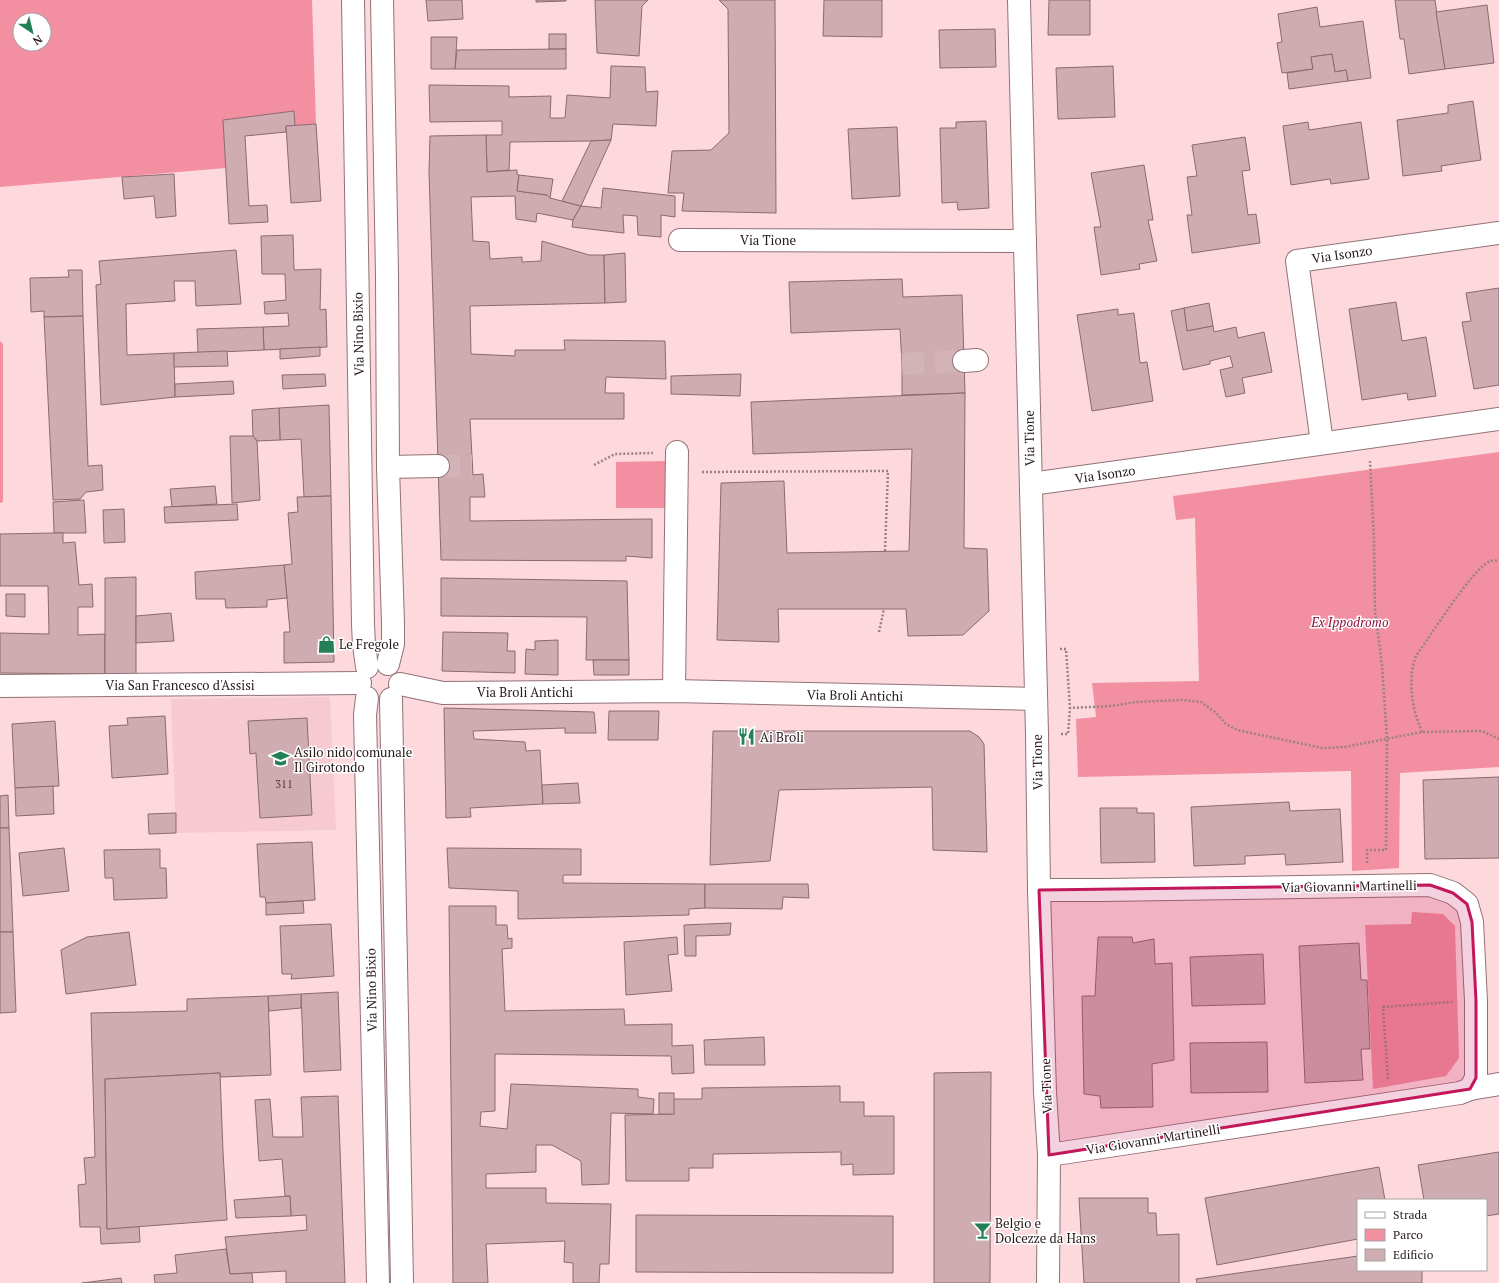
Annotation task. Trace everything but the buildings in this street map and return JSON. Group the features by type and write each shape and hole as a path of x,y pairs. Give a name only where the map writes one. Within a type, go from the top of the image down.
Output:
{"street":[{"name":"Via Nino Bixio","path":"353,0 363,624 378,1283"},
{"path":"382,0 387,275 388,467 393,644 388,664"},
{"name":"Via Tione","path":"1019,0 1037,734 1039,890 1045,1092 1049,1155 1048,1283"},
{"name":"Via Isonzo","path":"1322,443 1297,261 1496,234"},
{"name":"Via Tione","path":"680,240 1025,242"},
{"name":"Via Isonzo","path":"1031,484 1499,419"},
{"path":"674,691 677,462"},
{"path":"388,467 438,466"},
{"path":"377,663 388,664 398,672 396,691 379,702 365,683 377,663"},
{"name":"Via San Francesco d'Assisi","path":"0,686 365,683"},
{"name":"Via Nino Bixio","path":"396,691 393,721 392,805 402,1283"},
{"name":"Via Broli Antichi","path":"396,691 443,693 674,691 1036,699"},
{"name":"Via Giovanni Martinelli","path":"1039,890 1430,885 1453,893 1467,904 1472,922 1476,1001 1476,1078 1470,1089"},
{"name":"Via Giovanni Martinelli","path":"1049,1155 1460,1093 1470,1089 1499,1084"}],"path":[{"path":"1368,437 1371,470 1375,611 1382,665 1387,739 1386,850 1366,850 1368,885"},
{"path":"594,465 615,454 677,462 888,471 886,551"},
{"path":"1422,732 1414,708 1412,695 1412,667 1416,656 1462,590 1482,567 1490,561 1499,560"},
{"path":"879,632 884,609"},
{"path":"1037,734 1068,734 1070,708 1110,706 1136,702 1182,700 1201,702 1215,712 1226,724 1237,730 1322,748 1345,746 1422,732 1482,731 1499,739"},
{"path":"1390,1103 1383,1007 1476,1001"}],"highlighted area":[{"path":"1430,885 1453,893 1467,904 1472,922 1476,1001 1476,1078 1470,1089 1049,1155 1039,890"}],"shaded area":[{"path":"330,697 336,830 176,833 171,699"}],"green space":[{"path":"0,0 312,0 316,124 295,126 294,111 223,120 226,168 0,187"},
{"path":"0,341 3,344 3,502 0,503"},
{"name":"Ex Ippodromo","path":"1499,452 1499,767 1400,773 1399,868 1352,871 1351,771 1078,777 1076,719 1096,717 1092,683 1199,681 1195,518 1176,520 1173,496"},
{"path":"666,461 666,508 616,508 616,462"},
{"path":"1412,912 1443,914 1455,926 1459,1058 1446,1076 1373,1089 1365,925 1411,924"}],"tunnel":[{"path":"902,364 964,361"},
{"path":"438,466 472,466"}],"place":[{"name":"Le Fregole","path":"326,644"},
{"name":"Ai Broli","path":"747,737"},
{"name":"Asilo nido comunale Il Girotondo","path":"281,759"},
{"name":"Belgio e Dolcezze da Hans","path":"982,1230"}]}
